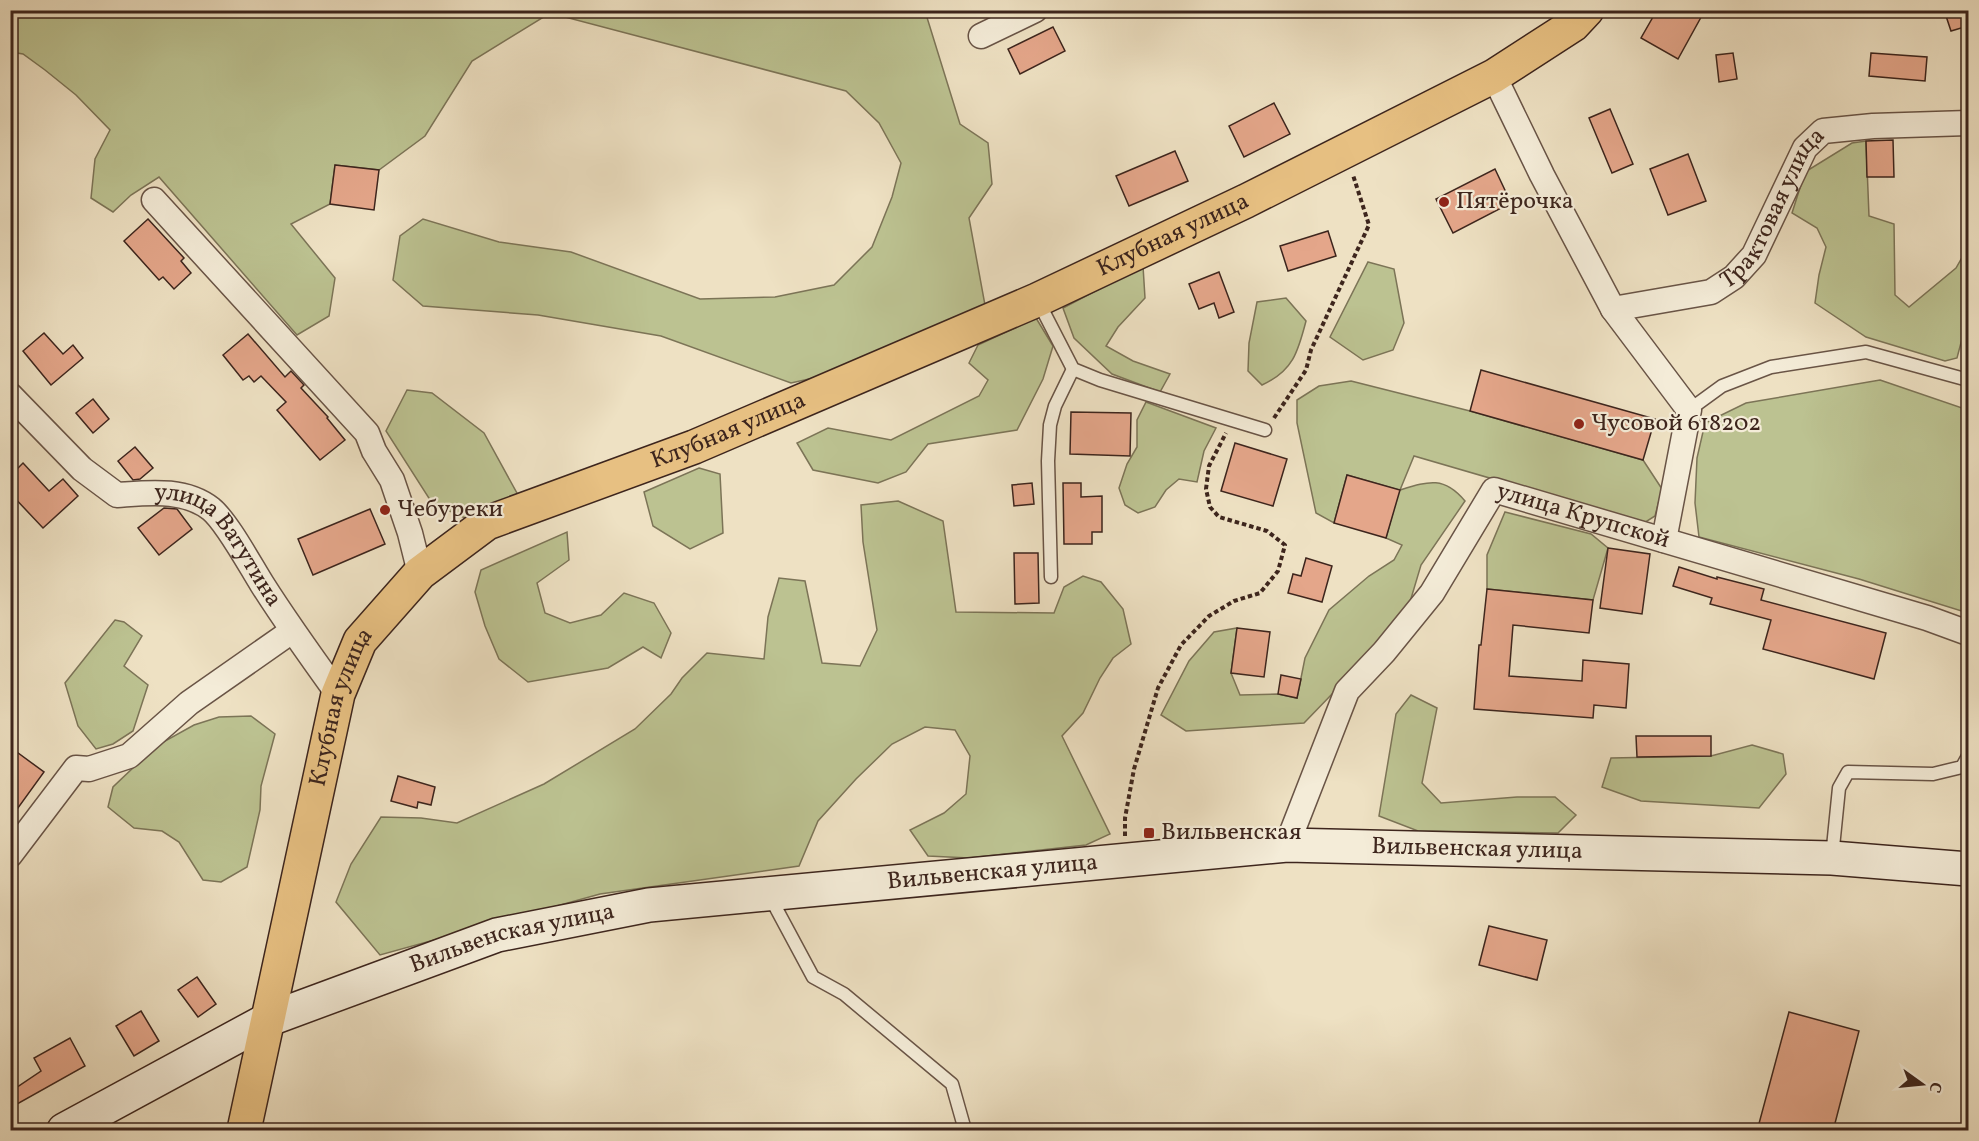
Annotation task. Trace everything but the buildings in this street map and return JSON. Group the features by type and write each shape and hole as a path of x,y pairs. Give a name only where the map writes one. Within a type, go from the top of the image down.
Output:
{"main road":[{"name":"Клубная улица","path":"244,1131 338,694 360,641 420,573 487,523 694,447 1037,300 1246,201 1494,76 1575,15"}],"street":[{"path":"981,36 1035,10"},
{"path":"1494,76 1542,175 1612,309 1689,410 1664,540"},
{"name":"Трактовая улица","path":"1612,309 1711,292 1734,277 1754,255 1805,148 1823,131 1873,126 1968,123"},
{"path":"154,200 367,433 374,451 392,480 411,533 420,573"},
{"name":"улица Ватутина","path":"10,395 82,469 117,495 156,492 195,500 211,509 229,532 292,631 338,694"},
{"name":"улица Крупской","path":"1287,845 1347,691 1384,652 1432,593 1494,490 1927,618 1968,633"},
{"path":"10,855 76,768 89,769 129,756 189,703 292,631"},
{"name":"Вильвенская улица","path":"64,1131 267,1020 497,934 649,905 1287,845 1832,858 1968,869"}],"lane":[{"path":"1037,300 1073,369 1100,380 1265,430"},
{"path":"1689,410 1722,386 1771,367 1866,352 1968,380"},
{"path":"1051,577 1048,461 1050,424 1055,406 1073,369"},
{"path":"1832,858 1839,788 1848,772 1933,774 1965,772 1968,756"},
{"path":"768,894 813,977 844,994 952,1083 965,1131"}],"path":[{"path":"1265,430 1306,370 1319,332 1369,225 1345,151"},
{"path":"1126,860 1125,818 1134,769 1158,688 1181,645 1209,616 1234,601 1260,593 1278,572 1285,545 1267,531 1219,517 1210,507 1206,489 1209,466 1233,419"}],"green space":[{"path":"10,11 925,11 960,124 988,143 992,184 969,218 985,305 827,375 791,383 661,336 538,315 423,306 393,280 400,236 423,219 499,242 571,252 700,299 775,297 834,285 872,247 892,197 901,163 879,123 846,91 550,13 472,61 425,136 379,170 335,165 330,204 291,224 335,278 329,316 297,335 159,177 131,195 113,212 91,198 95,159 110,130 76,95 45,70 23,54 11,52"},
{"path":"1866,141 1869,216 1894,224 1895,295 1909,307 1956,268 1968,247 1968,316 1957,358 1945,361 1866,337 1815,303 1826,247 1817,228 1792,213 1805,172 1852,143"},
{"path":"1368,262 1394,269 1404,323 1393,350 1363,360 1330,337"},
{"path":"1143,266 1145,298 1118,327 1106,346 1133,361 1170,374 1160,392 1112,374 1074,338 1063,308"},
{"path":"1286,298 1306,321 1303,332 1297,351 1287,367 1262,385 1248,371 1249,343 1257,302"},
{"path":"1036,318 1053,346 1043,379 1017,430 928,444 906,472 878,483 813,470 797,443 828,428 891,440 979,396 988,380 969,363 978,345"},
{"path":"1880,380 1968,410 1968,613 1859,579 1699,537 1695,503 1697,458 1705,423 1746,403"},
{"path":"1351,381 1470,411 1643,460 1662,489 1655,516 1644,523 1414,456 1400,490 1419,484 1443,484 1450,487 1465,501 1421,565 1410,602 1363,662 1304,723 1186,731 1161,715 1189,661 1214,632 1237,628 1231,673 1240,695 1278,694 1297,698 1305,658 1329,610 1369,576 1394,560 1402,545 1386,538 1399,490 1347,475 1334,523 1316,513 1297,423 1297,400 1319,386"},
{"path":"407,390 432,393 484,433 518,495 467,519 432,503 386,431"},
{"path":"1146,402 1216,428 1204,451 1197,482 1179,479 1166,490 1155,507 1138,513 1125,505 1119,488 1127,464 1137,447 1137,420"},
{"path":"699,468 720,474 723,533 690,549 653,526 644,492"},
{"path":"898,501 943,521 956,612 1054,613 1064,587 1083,576 1101,582 1123,609 1131,644 1113,658 1100,678 1083,713 1062,736 1110,834 1086,845 969,858 928,856 910,830 944,813 966,794 970,756 955,730 925,727 892,744 856,779 818,821 799,866 600,894 380,955 336,902 351,864 381,817 421,818 457,823 544,784 635,729 671,694 682,678 707,653 764,659 768,617 779,578 805,581 822,663 860,666 877,630 863,542 861,505"},
{"path":"1505,512 1591,534 1608,548 1593,600 1487,589 1487,555"},
{"path":"567,532 569,560 537,583 545,613 570,623 601,615 624,593 654,603 671,633 661,658 643,647 608,668 528,682 499,659 485,626 475,592 481,570"},
{"path":"115,620 124,622 142,636 124,666 148,685 133,731 113,744 96,749 78,726 65,683"},
{"path":"1411,695 1437,708 1422,783 1441,803 1517,797 1555,797 1576,815 1558,833 1418,831 1379,816 1396,714"},
{"path":"251,716 275,734 261,786 260,810 247,867 221,882 203,880 179,842 162,831 134,828 108,807 113,787 156,746 194,725 219,717"},
{"path":"1752,745 1783,754 1786,774 1759,808 1641,801 1602,787 1611,758 1711,756"}],"place":[{"name":"Пятёрочка","path":"1444,202"},
{"name":"Чусовой 618202","path":"1579,424"},
{"name":"Чебуреки","path":"385,510"},
{"name":"Вильвенская","path":"1149,833"}]}
